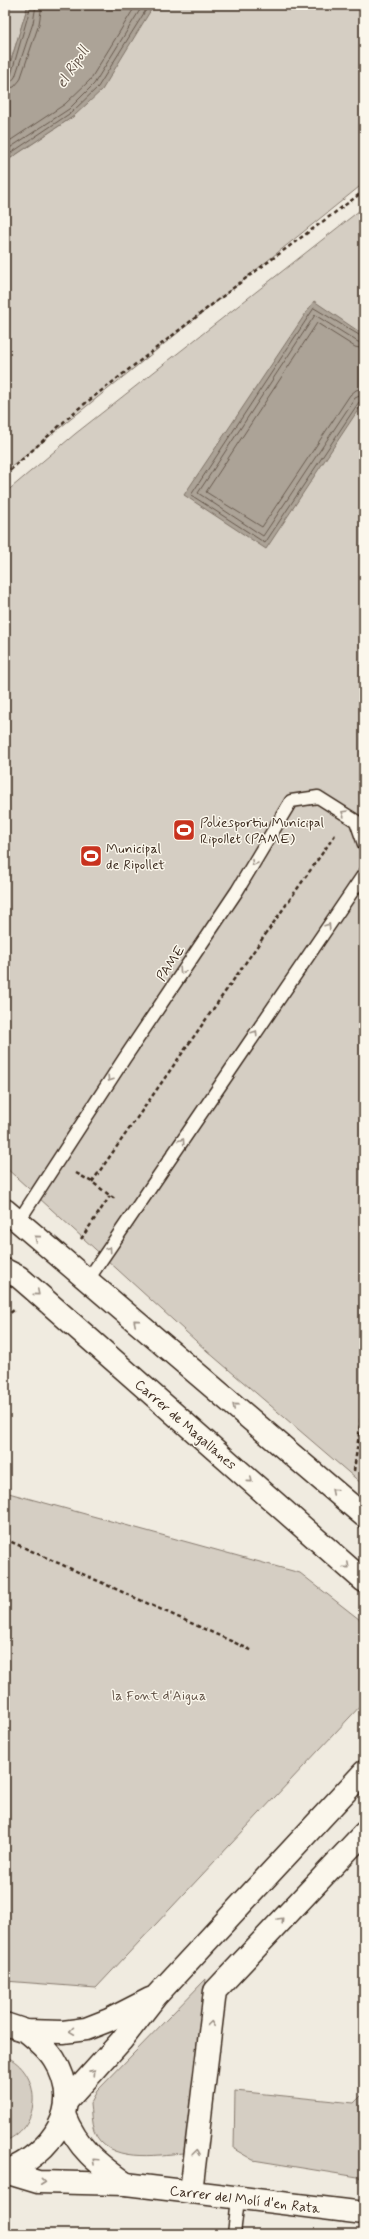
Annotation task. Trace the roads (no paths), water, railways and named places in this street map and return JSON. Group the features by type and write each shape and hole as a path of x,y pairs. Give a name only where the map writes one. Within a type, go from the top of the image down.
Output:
{"street":[{"path":"12,1216 357,1510"},
{"name":"Carrer de Magallanes","path":"5,1270 19,1277 364,1581"},
{"path":"5,2172 34,2158 50,2141 66,2108 156,1996 364,1772"},
{"path":"191,2192 215,1991 364,1832"},
{"path":"5,2024 26,2031 63,2032 86,2029 109,2020 156,1996"},
{"name":"Carrer del Molí d'en Rata","path":"26,2031 54,2059 64,2079 66,2108 72,2133 83,2149 98,2164 126,2184"},
{"name":"Carrer del Molí d'en Rata","path":"5,2172 38,2182 126,2184 238,2199 364,2213"}],"lane":[{"name":"PAME","path":"12,1216 124,1059 237,891 291,801 318,797 356,821 364,844"},
{"path":"88,1281 364,874"},
{"path":"234,2234 238,2199"}],"water":[{"name":"el Ripoll","path":"28,5 154,5 102,90 74,116 5,162 5,80"},
{"path":"314,301 364,335 364,401 266,549 184,495"}],"place":[{"name":"Poliesportiu Municipal Ripollet (PAME)","path":"184,830"},
{"name":"Municipal de Ripollet","path":"91,856"}],"park label":[{"name":"la Font d'Aigua","path":"159,1695"}]}
